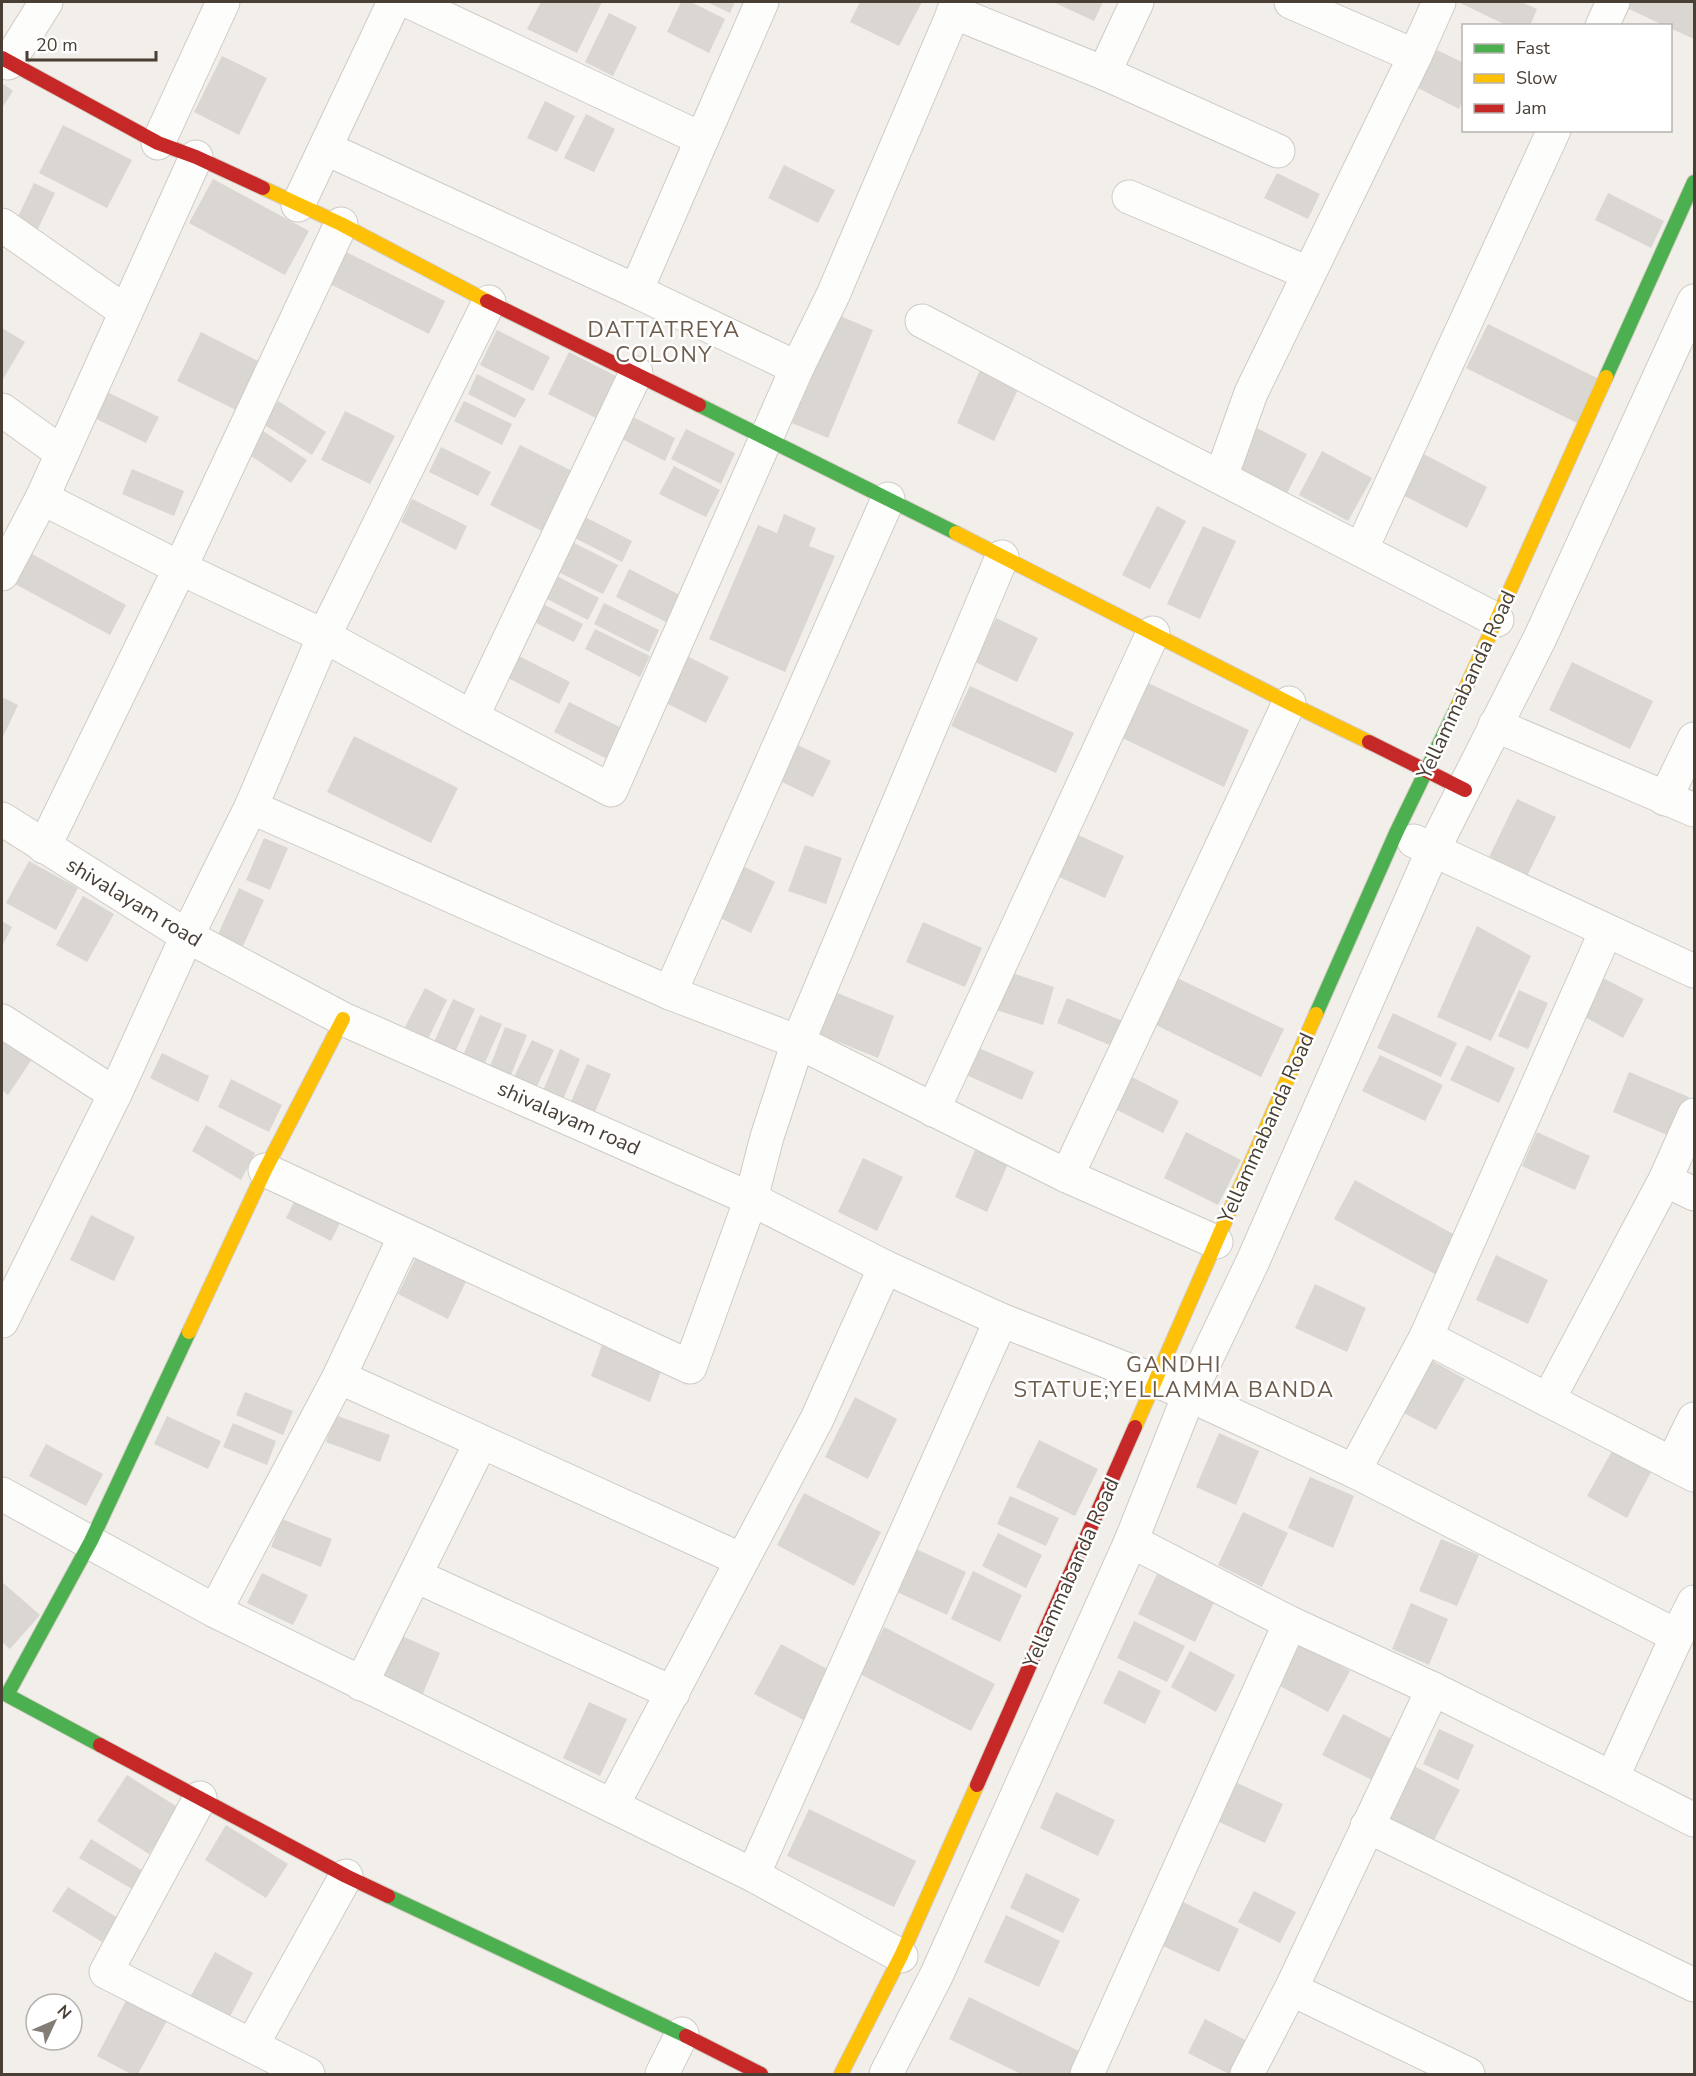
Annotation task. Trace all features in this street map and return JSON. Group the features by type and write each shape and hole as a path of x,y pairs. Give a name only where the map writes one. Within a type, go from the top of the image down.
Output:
{"street":[{"path":"46,2 5,61 158,143 196,157 341,224 489,302 768,438 1465,790"},
{"path":"158,143 223,2"},
{"path":"298,205 394,2"},
{"path":"410,2 702,139"},
{"path":"636,291 762,2"},
{"path":"1104,73 1137,2"},
{"path":"1291,2 1415,56"},
{"path":"1221,477 1251,393 1439,2"},
{"path":"1603,24 1613,2"},
{"path":"42,498 180,568 324,636 611,790 797,368 833,295 956,7 1278,152"},
{"path":"1361,550 1553,132"},
{"path":"325,148 797,368"},
{"path":"2,574 42,498 196,157"},
{"name":"Yellammabanda Road","path":"841,2074 901,1956 1094,1523 1396,833 1458,706 1695,182"},
{"path":"1129,197 1308,273"},
{"path":"44,847 180,568 341,224"},
{"path":"2,225 126,312"},
{"name":"Yellammabanda Road","path":"886,2074 937,1974 1131,1541 1189,1395 1253,1261 1433,850 1540,638 1695,301"},
{"path":"2,1321 114,1094 187,936 251,807 324,636 489,302"},
{"path":"922,321 1497,620"},
{"path":"472,717 636,373"},
{"path":"2,410 62,453"},
{"path":"670,993 888,499"},
{"path":"265,1170 690,1367 751,1199 767,1137 798,1042 1002,557"},
{"path":"933,1110 1153,633"},
{"path":"1067,1176 1289,703"},
{"path":"1495,725 1680,805 1695,739"},
{"path":"251,807 670,993 798,1042 1067,1176 1216,1242"},
{"name":"shivalayam road","path":"2,819 187,936 343,1019 751,1199 885,1267 1001,1320 1189,1395 1354,1471 1677,1636"},
{"path":"1396,833 1695,971"},
{"path":"1354,1471 1426,1337 1606,931"},
{"path":"343,1019 265,1170 91,1541 7,1695 346,1876 682,2034 761,2074"},
{"path":"2,1022 114,1094"},
{"path":"1548,1400 1665,1180 1695,1115"},
{"path":"1665,1180 1695,1194"},
{"path":"214,1611 339,1377 405,1236"},
{"path":"612,1806 818,1419 885,1267"},
{"path":"753,1875 1001,1320"},
{"path":"1426,1337 1683,1470 1695,1419"},
{"path":"339,1377 742,1560"},
{"path":"361,1684 481,1442"},
{"path":"2,1494 91,1541 214,1611 753,1875 901,1956"},
{"path":"1131,1541 1290,1623 1433,1689 1695,1820"},
{"path":"416,1576 673,1693"},
{"path":"1612,1778 1695,1602"},
{"path":"1088,2074 1290,1623"},
{"path":"1247,2074 1291,1989 1433,1689"},
{"path":"200,1798 106,1972 308,2074"},
{"path":"1367,1826 1695,1985"},
{"path":"252,2045 346,1876"},
{"path":"1291,1989 1468,2074"},
{"path":"662,2074 682,2034"}],"building":[{"path":"541,2 602,2 577,53 527,29"},
{"path":"681,2 691,2 725,19 709,53 667,32"},
{"path":"707,2 735,2 730,13"},
{"path":"860,2 922,2 899,46 850,22"},
{"path":"1053,2 1103,2 1094,21"},
{"path":"1458,2 1521,2 1537,9 1531,24 1504,24"},
{"path":"1625,2 1694,3 1694,39 1672,29 1672,24 1661,24 1623,6"},
{"path":"609,13 637,27 613,76 585,62"},
{"path":"1435,49 1462,62 1462,103 1459,109 1416,87"},
{"path":"222,56 267,78 239,135 194,112"},
{"path":"2,83 13,91 2,108"},
{"path":"545,101 575,116 557,152 527,138"},
{"path":"586,114 615,129 594,172 564,158"},
{"path":"63,125 132,160 107,208 39,173"},
{"path":"784,165 835,190 818,223 768,198"},
{"path":"1277,173 1320,194 1308,219 1264,198"},
{"path":"213,179 309,231 285,275 189,223"},
{"path":"34,183 55,193 35,235 14,225"},
{"path":"1608,193 1664,221 1651,248 1595,220"},
{"path":"344,251 445,301 429,334 328,283"},
{"path":"838,315 873,330 828,438 792,423"},
{"path":"1488,324 1601,380 1579,424 1466,368"},
{"path":"2,328 25,342 2,381"},
{"path":"497,330 550,357 533,391 480,365"},
{"path":"201,332 262,363 238,411 177,381"},
{"path":"569,352 622,379 602,421 548,394"},
{"path":"982,365 1021,383 994,441 957,423"},
{"path":"477,374 526,399 515,418 468,394"},
{"path":"101,389 159,417 146,443 88,415"},
{"path":"278,401 326,432 312,455 263,424"},
{"path":"464,401 512,424 502,445 454,421"},
{"path":"345,411 395,436 370,484 321,460"},
{"path":"627,414 675,438 665,461 616,436"},
{"path":"1257,428 1307,454 1286,495 1235,469"},
{"path":"260,429 307,460 291,483 245,452"},
{"path":"686,429 735,453 721,484 671,459"},
{"path":"520,445 574,472 544,532 490,505"},
{"path":"441,447 491,472 478,496 429,472"},
{"path":"1414,449 1487,487 1467,528 1393,490"},
{"path":"1322,451 1372,478 1348,521 1299,495"},
{"path":"674,466 720,490 706,517 659,494"},
{"path":"132,469 184,491 174,516 122,494"},
{"path":"412,499 467,526 456,550 401,522"},
{"path":"1157,506 1186,521 1150,589 1122,575"},
{"path":"579,514 632,541 622,562 569,535"},
{"path":"784,514 816,528 809,546 835,556 785,672 709,639 758,525 777,533"},
{"path":"1203,526 1236,541 1200,619 1167,604"},
{"path":"568,540 618,565 603,594 554,570"},
{"path":"32,554 126,605 110,635 15,584"},
{"path":"629,569 682,596 668,623 616,597"},
{"path":"553,574 599,598 588,620 543,597"},
{"path":"541,603 583,624 574,642 532,621"},
{"path":"604,603 659,630 649,652 594,624"},
{"path":"996,618 1038,638 1017,682 975,662"},
{"path":"595,629 650,656 640,677 585,649"},
{"path":"685,655 729,677 706,723 662,701"},
{"path":"519,656 570,682 559,704 508,678"},
{"path":"1572,662 1653,701 1630,749 1549,710"},
{"path":"1144,681 1249,730 1224,787 1118,736"},
{"path":"970,686 1074,733 1056,773 951,726"},
{"path":"2,697 18,705 2,739"},
{"path":"569,702 624,729 609,760 554,732"},
{"path":"354,736 458,788 431,843 327,792"},
{"path":"794,743 831,761 813,797 776,779"},
{"path":"1517,799 1556,817 1527,876 1489,857"},
{"path":"1074,833 1124,856 1105,898 1055,875"},
{"path":"264,838 288,848 270,890 246,880"},
{"path":"805,845 842,858 826,904 788,891"},
{"path":"29,861 78,888 56,930 6,903"},
{"path":"741,865 775,882 751,933 716,916"},
{"path":"239,888 264,900 243,946 218,934"},
{"path":"83,896 114,914 87,962 56,945"},
{"path":"2,921 12,927 2,946"},
{"path":"923,922 982,948 965,987 906,962"},
{"path":"1477,926 1531,956 1491,1041 1437,1017"},
{"path":"1003,970 1054,987 1043,1025 990,1008"},
{"path":"1175,977 1284,1029 1261,1077 1152,1023"},
{"path":"1603,978 1644,999 1623,1038 1583,1016"},
{"path":"425,988 447,1000 428,1039 405,1027"},
{"path":"830,990 894,1016 878,1058 814,1032"},
{"path":"1519,990 1548,1003 1528,1049 1498,1036"},
{"path":"1067,998 1123,1021 1112,1046 1057,1023"},
{"path":"453,999 475,1009 455,1052 434,1042"},
{"path":"1393,1013 1457,1043 1441,1077 1377,1048"},
{"path":"480,1015 502,1024 483,1067 462,1058"},
{"path":"505,1027 527,1035 509,1080 488,1072"},
{"path":"2,1039 32,1059 8,1095 2,1090"},
{"path":"532,1040 554,1050 535,1090 513,1079"},
{"path":"1467,1045 1515,1068 1499,1103 1450,1080"},
{"path":"974,1046 1034,1072 1022,1100 962,1073"},
{"path":"560,1049 580,1059 562,1102 542,1093"},
{"path":"162,1053 209,1076 198,1102 150,1078"},
{"path":"1380,1055 1443,1085 1425,1121 1362,1091"},
{"path":"587,1064 611,1074 594,1114 570,1104"},
{"path":"1629,1072 1689,1097 1672,1137 1613,1112"},
{"path":"1128,1075 1179,1101 1163,1133 1111,1107"},
{"path":"231,1079 282,1105 269,1132 218,1107"},
{"path":"206,1125 255,1153 241,1180 192,1151"},
{"path":"1186,1132 1241,1160 1218,1205 1164,1178"},
{"path":"1537,1132 1590,1156 1575,1190 1522,1166"},
{"path":"975,1150 1008,1164 987,1212 955,1197"},
{"path":"863,1158 903,1177 877,1231 838,1212"},
{"path":"1355,1180 1464,1240 1444,1279 1334,1219"},
{"path":"298,1194 343,1217 331,1241 286,1218"},
{"path":"91,1215 135,1237 114,1281 70,1260"},
{"path":"421,1247 471,1271 448,1319 398,1294"},
{"path":"1496,1255 1548,1280 1528,1324 1476,1300"},
{"path":"1315,1284 1366,1308 1347,1352 1295,1328"},
{"path":"602,1345 661,1371 650,1402 591,1376"},
{"path":"1431,1360 1465,1379 1436,1430 1402,1412"},
{"path":"245,1392 293,1411 283,1435 236,1415"},
{"path":"855,1397 897,1419 868,1479 825,1457"},
{"path":"335,1415 390,1435 380,1462 326,1442"},
{"path":"167,1416 221,1441 208,1469 154,1444"},
{"path":"233,1423 276,1441 267,1465 223,1447"},
{"path":"1219,1433 1259,1451 1236,1505 1196,1487"},
{"path":"1039,1440 1098,1469 1075,1516 1016,1487"},
{"path":"46,1444 103,1474 86,1506 29,1476"},
{"path":"1612,1451 1651,1472 1627,1518 1587,1496"},
{"path":"1310,1477 1354,1496 1333,1548 1288,1528"},
{"path":"804,1493 881,1532 854,1586 777,1545"},
{"path":"1010,1496 1059,1518 1046,1546 997,1524"},
{"path":"1243,1512 1288,1533 1262,1587 1218,1565"},
{"path":"282,1519 332,1539 321,1567 271,1547"},
{"path":"998,1533 1042,1555 1026,1588 982,1566"},
{"path":"1441,1539 1479,1555 1457,1606 1419,1591"},
{"path":"914,1548 966,1572 947,1615 895,1591"},
{"path":"1159,1570 1216,1598 1195,1642 1138,1614"},
{"path":"973,1571 1022,1595 1000,1642 951,1619"},
{"path":"262,1573 308,1595 293,1625 247,1603"},
{"path":"2,1582 40,1615 10,1649 2,1642"},
{"path":"1411,1603 1448,1619 1429,1665 1392,1649"},
{"path":"1134,1621 1185,1646 1167,1682 1117,1658"},
{"path":"884,1627 995,1684 971,1731 860,1674"},
{"path":"402,1636 440,1653 421,1698 382,1682"},
{"path":"781,1644 838,1675 811,1724 754,1694"},
{"path":"1300,1644 1350,1671 1328,1712 1278,1685"},
{"path":"1190,1651 1235,1675 1216,1712 1171,1687"},
{"path":"1119,1670 1161,1691 1145,1724 1103,1703"},
{"path":"589,1702 627,1719 600,1776 563,1758"},
{"path":"1343,1714 1392,1739 1372,1780 1322,1755"},
{"path":"1439,1729 1474,1745 1458,1780 1423,1764"},
{"path":"1414,1766 1460,1790 1432,1844 1386,1820"},
{"path":"127,1775 179,1808 149,1854 97,1821"},
{"path":"1235,1782 1283,1804 1265,1843 1217,1821"},
{"path":"1056,1792 1115,1820 1098,1856 1040,1828"},
{"path":"809,1809 916,1861 894,1907 787,1856"},
{"path":"226,1825 288,1864 266,1898 205,1860"},
{"path":"91,1839 143,1871 132,1889 79,1858"},
{"path":"1026,1873 1080,1899 1063,1933 1010,1908"},
{"path":"68,1887 118,1918 102,1942 52,1911"},
{"path":"1254,1891 1296,1912 1280,1943 1238,1922"},
{"path":"1183,1902 1239,1929 1219,1972 1163,1946"},
{"path":"1006,1915 1060,1941 1039,1987 984,1962"},
{"path":"215,1952 253,1973 228,2020 189,1999"},
{"path":"129,1995 169,2017 138,2074 131,2074 97,2056"},
{"path":"969,1997 1085,2054 1075,2074 1021,2074 949,2039"},
{"path":"1205,2019 1257,2046 1242,2074 1229,2074 1188,2053"}],"traffic: fast":[{"path":"1606,377 1694,182"},
{"path":"699,405 956,533"},
{"path":"1316,1014 1396,833 1459,703"},
{"path":"100,1745 7,1695 91,1541 189,1332"},
{"path":"388,1896 686,2036"}],"traffic: slow":[{"path":"263,188 341,224 487,301"},
{"path":"1459,703 1606,377"},
{"path":"956,533 1369,742"},
{"path":"1135,1427 1316,1014"},
{"path":"189,1332 265,1170 343,1019"},
{"path":"841,2074 901,1956 977,1785"}],"traffic: jam":[{"path":"2,58 158,143 196,157 263,188"},
{"path":"487,301 699,405"},
{"path":"1369,742 1465,790"},
{"path":"977,1785 1135,1427"},
{"path":"100,1745 388,1896"},
{"path":"686,2036 761,2074"}],"district":[{"name":"DATTATREYA COLONY","path":"664,342"},
{"name":"GANDHI STATUE;YELLAMMA BANDA","path":"1174,1378"}]}
